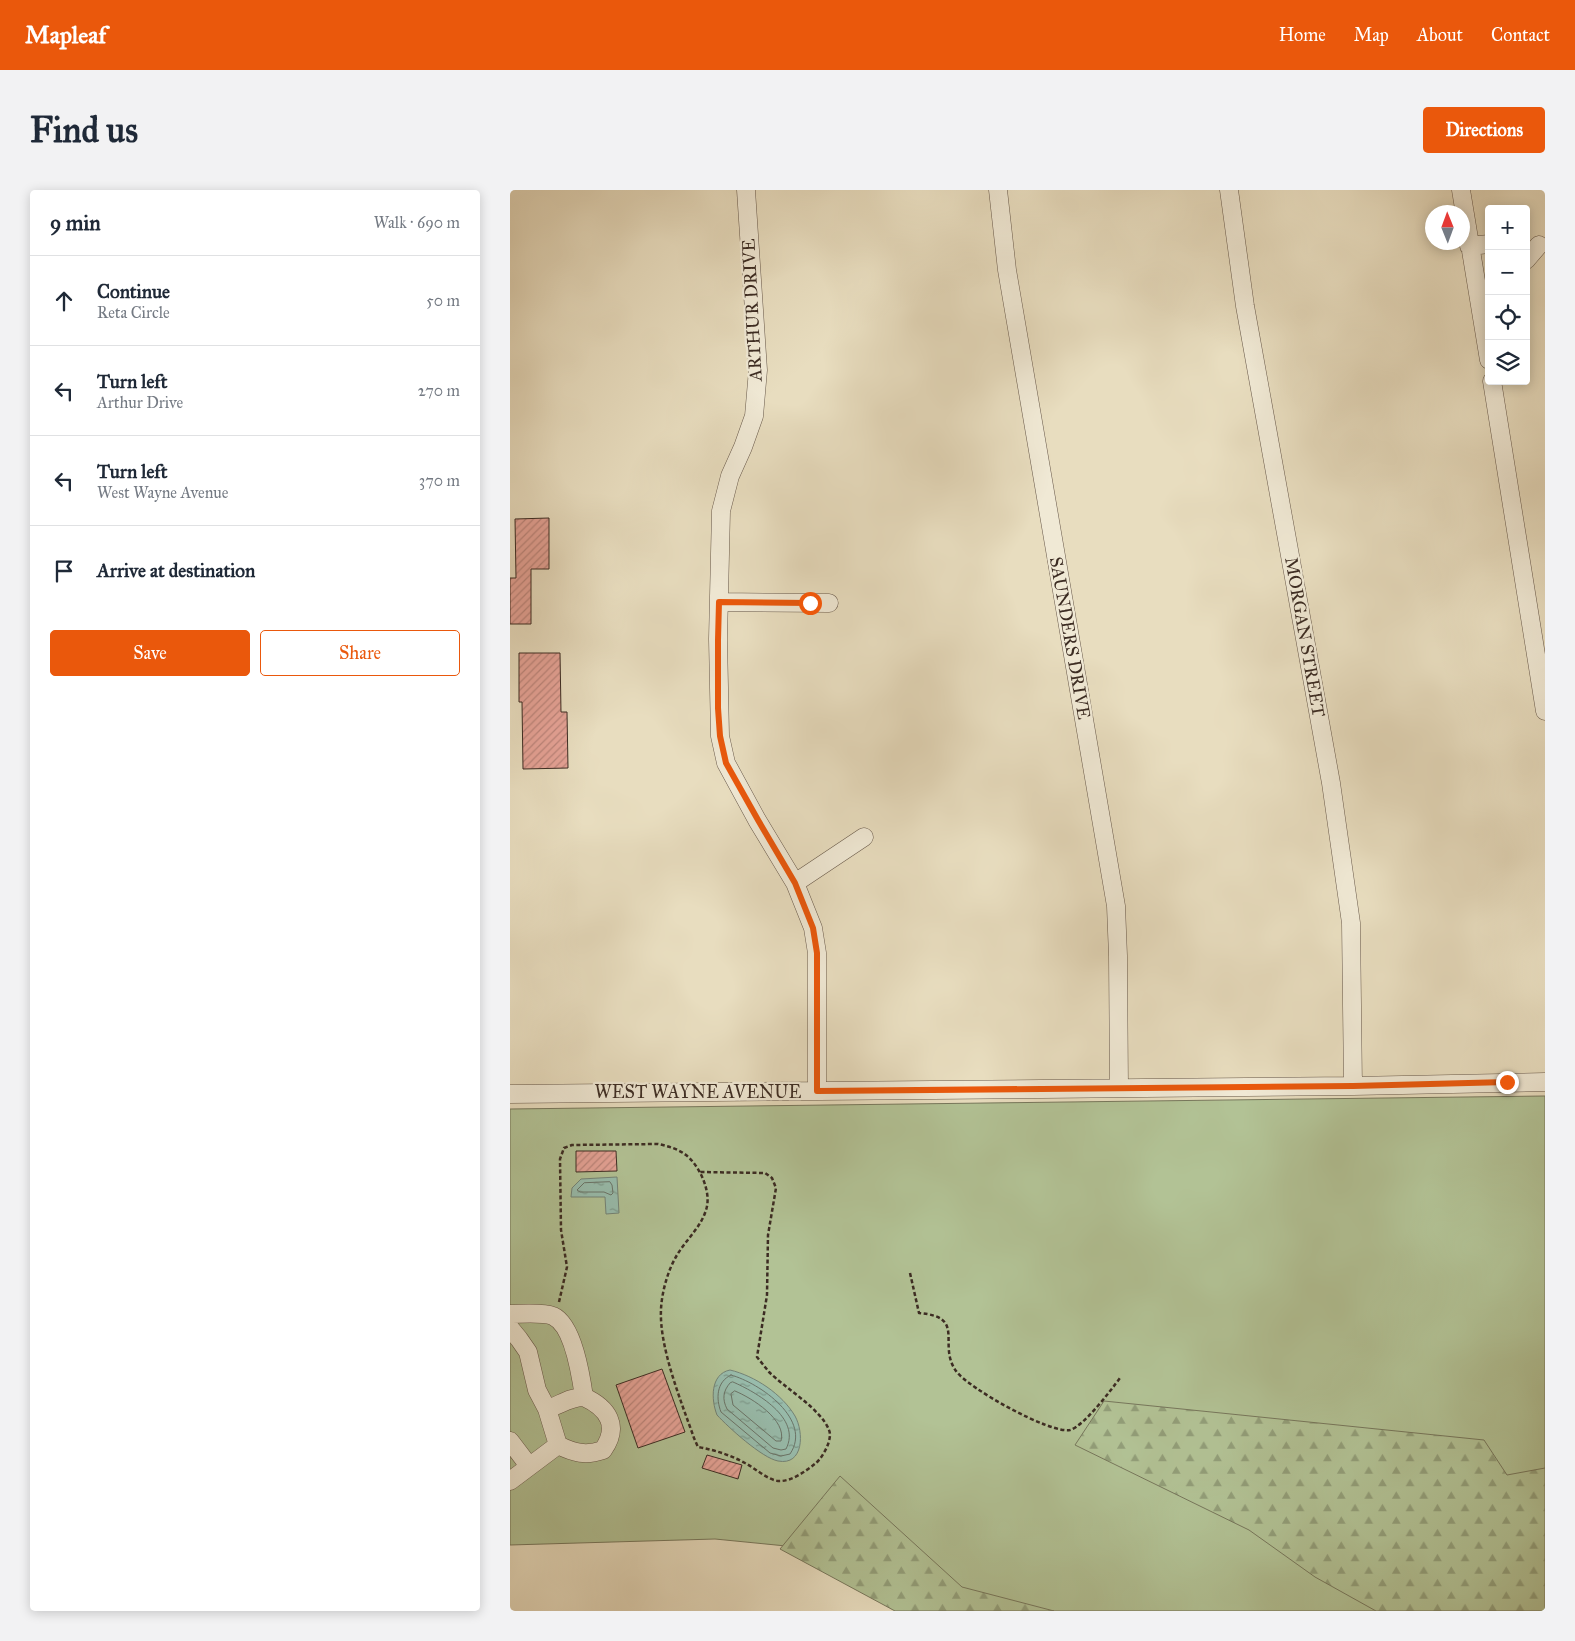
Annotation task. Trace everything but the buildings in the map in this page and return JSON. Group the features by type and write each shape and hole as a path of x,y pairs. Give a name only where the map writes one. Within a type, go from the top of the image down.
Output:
{"street":[{"name":"ARTHUR DRIVE","path":"746,190 758,370 754,416 730,476 721,512 718,640 720,736 726,763 795,883 813,928 817,953 817,1091"},
{"name":"SAUNDERS DRIVE","path":"998,190 1007,270 1116,906 1119,1088"},
{"name":"MORGAN STREET","path":"1229,190 1245,306 1331,783 1351,923 1353,1086"},
{"path":"1461,190 1463,205"},
{"path":"1530,254 1537,243"},
{"path":"1470,246 1485,244"},
{"path":"1470,248 1482,277 1487,340"},
{"path":"1493,385 1545,712"},
{"path":"719,602 828,603"},
{"path":"795,883 864,837"},
{"name":"WEST WAYNE AVENUE","path":"510,1094 1353,1086 1545,1082"},
{"path":"510,1314 551,1315 561,1321 569,1336 581,1372 584,1397"},
{"path":"510,1328 528,1352 537,1390 547,1408 558,1446 584,1455 603,1450 608,1443 611,1421 600,1405 584,1397 576,1397 547,1408"},
{"path":"510,1441 521,1463"},
{"path":"510,1481 521,1463 558,1446"}],"path":[{"path":"557,1308 567,1267 561,1230 560,1159 564,1148 572,1145 658,1144 668,1146 686,1155 699,1172 707,1195 707,1209 678,1254 667,1279 661,1320 665,1347 694,1438 698,1447 727,1454 778,1481 790,1479 815,1464 821,1458 829,1440 830,1431 824,1421 806,1402 769,1372 757,1357 767,1295 768,1235 776,1188 772,1178 765,1173 699,1172"},
{"path":"910,1273 919,1313 932,1314 942,1320 948,1327 947,1346 956,1371 968,1383 1012,1410 1060,1430 1070,1430 1086,1418 1120,1378"}],"green space":[{"path":"1545,1096 1545,1611 970,1611 857,1553 715,1539 510,1545 510,1109"},
{"path":"1104,1401 1484,1440 1507,1475 1545,1468 1545,1611 1376,1611 1315,1577 1249,1530 1075,1445"},
{"path":"840,1476 962,1587 1054,1611 895,1611 780,1549"}],"water":[{"path":"617,1177 619,1213 606,1214 605,1197 571,1197 572,1188 581,1179"},
{"path":"730,1370 758,1381 775,1393 790,1408 800,1430 800,1446 793,1458 787,1461 771,1459 737,1434 717,1415 713,1395 714,1388 723,1372"}],"route":[{"path":"810,603 719,602 718,708 720,736 726,763 795,883 813,928 817,953 817,1091 1353,1086 1507,1082"}]}
